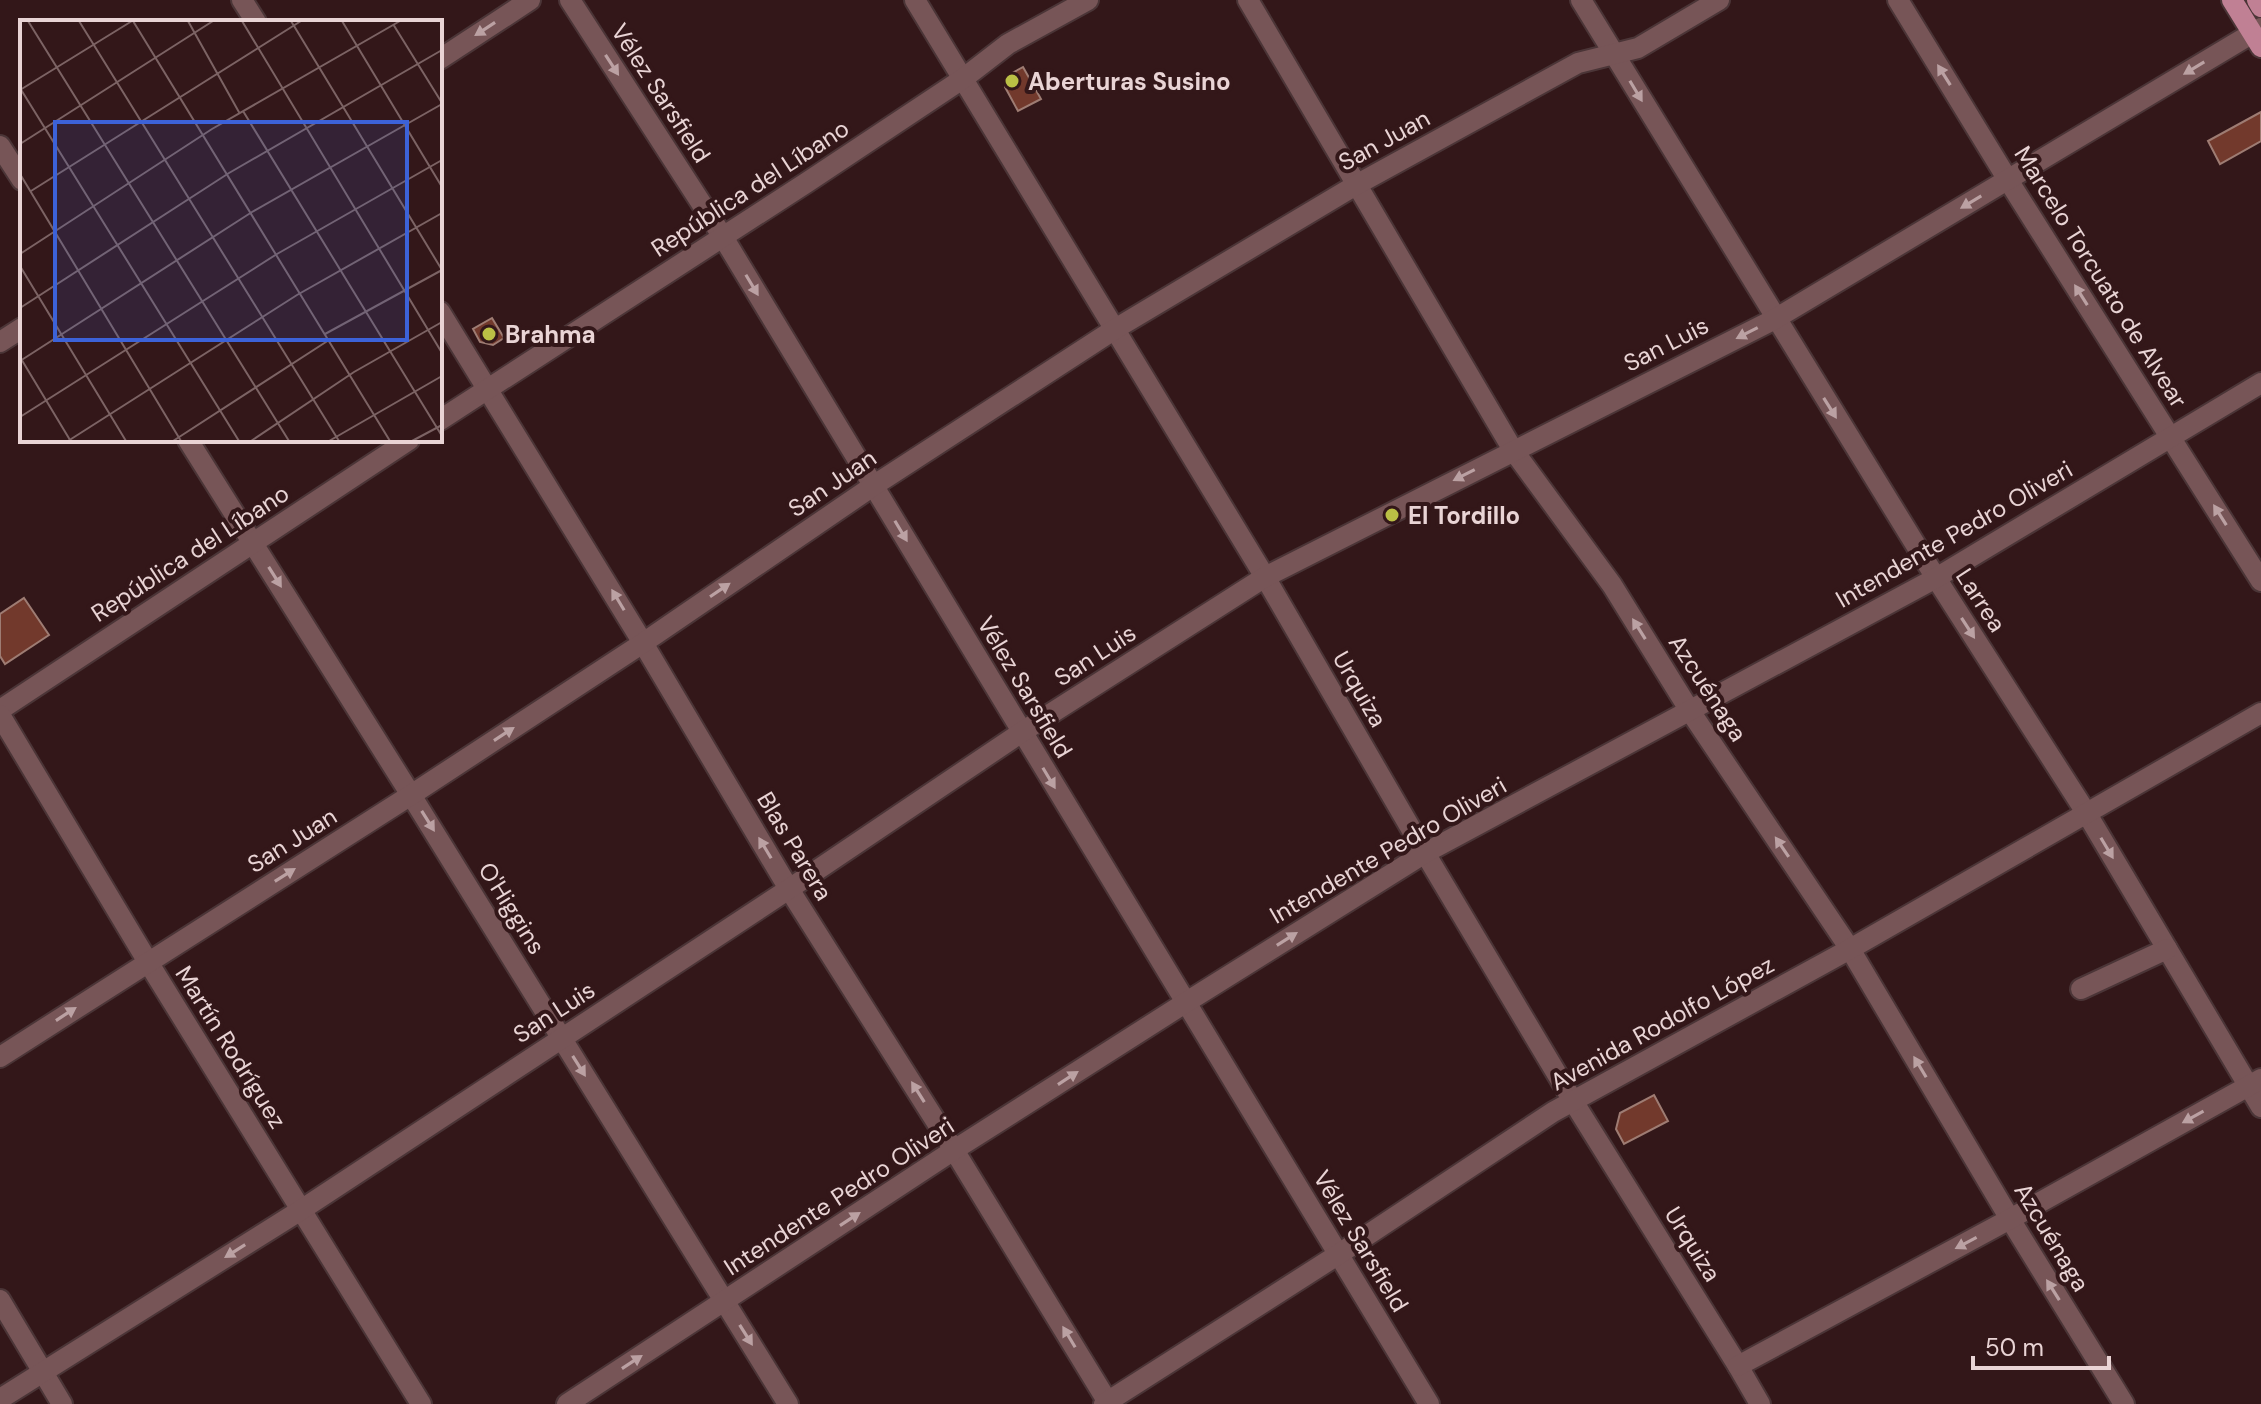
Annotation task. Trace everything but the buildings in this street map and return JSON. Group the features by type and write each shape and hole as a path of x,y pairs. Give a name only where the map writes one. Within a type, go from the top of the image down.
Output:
{"main road":[{"path":"2232,0 2258,36"},
{"path":"2257,0 2261,7"}],"street":[{"path":"242,0 255,20"},
{"path":"442,58 530,0"},
{"name":"Vélez Sarsfield","path":"570,0 723,237 1429,1404"},
{"name":"Urquiza","path":"915,0 1265,577 1573,1101 1760,1404"},
{"name":"República del Líbano","path":"442,419 964,78 1008,44 1088,0"},
{"name":"Azcuénaga","path":"1248,0 1513,450 1612,585 1690,711 1850,949 2124,1404"},
{"name":"Larrea","path":"1581,0 1775,319 2087,814 2167,949 2255,1082 2261,1107"},
{"name":"San Juan","path":"0,1057 411,795 643,643 873,486 1115,329 1356,185 1578,63 1638,48 1719,0"},
{"name":"Marcelo Torcuato de Alvear","path":"1898,0 2261,581"},
{"name":"San Luis","path":"0,1399 301,1210 1022,732 1265,577 1775,319 2258,36"},
{"path":"0,146 20,177"},
{"name":"Blas Parera","path":"442,315 789,889 954,1150 1107,1403"},
{"path":"0,342 20,329"},
{"name":"Intendente Pedro Oliveri","path":"567,1404 954,1150 1425,853 1936,578 2261,383"},
{"name":"O'Higgins","path":"189,442 788,1404"},
{"name":"República del Líbano","path":"0,712 406,442"},
{"name":"Martín Rodríguez","path":"0,712 148,962 421,1404"},
{"name":"Avenida Rodolfo López","path":"1107,1403 1573,1101 1850,949 2261,713"},
{"path":"2081,989 2167,949"},
{"path":"1738,1366 2255,1082"},
{"path":"0,1300 62,1404"}],"place":[{"name":"Aberturas Susino","path":"1012,81"},
{"name":"Brahma","path":"489,334"},
{"name":"El Tordillo","path":"1392,515"}]}
